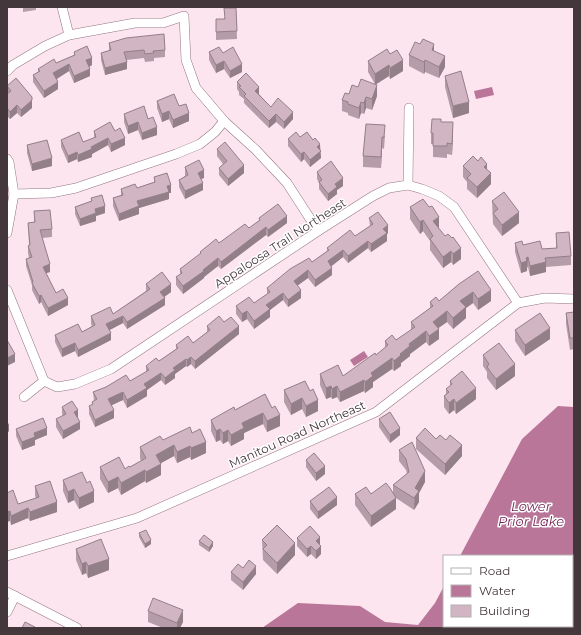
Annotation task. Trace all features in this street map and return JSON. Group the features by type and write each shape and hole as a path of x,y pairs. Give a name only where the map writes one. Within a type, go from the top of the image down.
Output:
{"street":[{"path":"62,7 69,36"},
{"path":"7,71 45,46 69,36 135,23 163,23 184,16 186,60 196,88 224,121 256,150 287,183 318,231"},
{"path":"408,185 409,108"},
{"path":"14,194 51,192 76,188 200,144 215,132 224,121"},
{"path":"7,159 9,162 14,194 7,233"},
{"name":"Appaloosa Trail Northeast","path":"44,381 57,387 75,384 111,369 318,231 373,196 389,188 408,185 422,189 440,196 454,207 518,304"},
{"path":"7,290 44,381 24,397"},
{"name":"Manitou Road Northeast","path":"7,556 137,518 376,412 518,304 545,298 574,299"},
{"path":"7,612 11,594 77,628"}],"water":[{"path":"492,87 494,95 476,99 474,91"},
{"path":"364,351 368,357 354,366 350,360"},
{"name":"Lower Prior Lake","path":"558,406 574,407 574,628 262,628 298,603 360,606 385,622 418,625 435,603 443,588 443,627 573,627 573,555 461,555 522,439"}],"building":[{"path":"224,8 236,8 237,31 216,32 216,19 225,19"},
{"path":"164,34 165,50 153,51 154,53 145,54 144,50 124,52 127,62 105,68 101,53 111,50 109,43 126,38"},
{"path":"423,39 434,44 432,50 445,56 439,67 425,60 424,62 409,55 415,42 420,44"},
{"path":"87,46 92,58 86,60 90,69 74,76 69,64 53,73 58,82 44,91 33,75 40,71 38,69 54,59 56,63 75,55 74,52"},
{"path":"219,47 223,53 233,47 242,64 230,71 224,61 216,65 209,52"},
{"path":"387,49 390,54 397,50 403,60 390,68 389,65 375,74 368,61"},
{"path":"461,71 469,102 453,106 445,76"},
{"path":"246,73 259,87 255,91 271,107 278,98 293,112 284,122 276,114 269,121 244,96 246,94 239,87 241,86 237,82"},
{"path":"16,78 32,97 32,100 21,110 17,105 10,112 7,108 7,94 11,91 7,86"},
{"path":"361,79 377,85 372,99 366,97 364,103 361,102 359,108 342,100 345,93 349,94 352,85 358,87"},
{"path":"174,94 179,106 186,104 189,113 173,120 169,111 162,114 157,101"},
{"path":"144,106 148,119 153,117 157,127 142,133 138,122 128,126 124,114"},
{"path":"432,119 441,119 441,122 453,122 452,144 447,143 447,146 433,146 433,133 431,133"},
{"path":"110,122 115,131 120,128 125,138 111,144 108,138 91,147 92,149 78,155 77,152 68,156 61,140 79,132 83,142 96,137 94,131"},
{"path":"366,124 385,125 384,137 382,137 381,157 363,156"},
{"path":"296,132 300,137 307,132 313,140 315,138 320,144 317,147 321,151 310,160 304,152 301,154 288,139"},
{"path":"47,140 52,158 32,164 27,145"},
{"path":"225,142 244,165 228,179 219,168 227,161 217,149"},
{"path":"473,156 478,161 481,157 487,164 484,167 491,173 477,187 467,178 471,174 463,166"},
{"path":"199,160 204,170 198,173 203,183 185,191 179,180 188,175 185,167"},
{"path":"331,161 343,178 335,184 337,187 328,194 319,182 322,180 317,172"},
{"path":"167,173 171,185 167,186 169,192 137,201 139,206 119,214 113,198 123,195 121,189 135,184 137,188 155,182 154,177"},
{"path":"504,192 519,212 502,225 493,213 498,209 492,201"},
{"path":"102,195 105,206 95,209 96,213 80,219 75,207 92,201 91,198"},
{"path":"423,199 429,207 432,206 439,217 433,221 445,236 448,234 452,238 453,237 461,248 453,254 451,251 443,257 430,239 433,236 423,220 420,222 410,207"},
{"path":"278,204 287,216 268,230 266,227 221,262 218,258 203,270 204,271 183,286 176,277 182,273 180,269 216,239 219,243 245,224 249,228 260,220 259,218"},
{"path":"50,210 52,229 40,230 50,264 43,267 56,293 63,289 68,298 48,308 32,283 33,282 26,259 32,257 28,246 30,245 28,223 35,222 34,211"},
{"path":"378,212 388,225 383,229 387,233 371,244 368,241 348,256 343,250 328,261 332,268 315,280 308,270 294,281 301,290 288,300 283,293 266,305 270,309 254,321 247,311 242,314 236,306 249,297 254,303 270,292 267,288 290,269 309,258 312,262 329,250 327,248 350,230 355,236 373,224 369,218"},
{"path":"569,232 571,256 545,258 546,262 530,266 528,257 526,258 527,261 521,263 515,243 522,241 523,245 540,241 542,249 557,248 556,233"},
{"path":"478,271 491,290 478,299 473,292 460,301 466,307 453,318 447,311 433,322 439,329 429,336 426,331 409,344 410,346 394,361 392,358 371,373 373,376 365,382 364,380 340,392 337,386 332,389 331,386 326,388 320,374 338,365 343,376 375,353 376,355 388,345 385,341 392,335 396,340 415,327 411,322 433,306 430,302 436,297 439,301 459,284"},
{"path":"162,272 171,284 160,292 165,298 127,322 123,316 106,324 111,333 78,350 75,343 62,349 55,335 78,324 82,332 95,325 91,316 110,307 113,314 150,289 146,284"},
{"path":"574,312 574,338 570,338 566,313"},
{"path":"540,313 550,328 525,345 515,330"},
{"path":"219,316 224,322 231,317 239,326 195,361 191,357 187,360 186,359 173,368 175,370 165,378 161,373 144,384 147,388 127,400 123,392 108,399 114,410 95,420 89,406 97,399 93,392 106,387 126,375 130,381 149,370 146,366 156,358 159,361 178,348 176,345 188,336 193,343 210,330 207,326"},
{"path":"7,340 15,354 7,358"},
{"path":"499,343 515,364 496,379 487,367 489,364 483,355"},
{"path":"462,371 476,388 456,403 454,399 449,403 444,396 449,392 446,389 452,384 450,381"},
{"path":"305,381 310,391 313,389 318,400 306,406 302,398 291,404 284,390"},
{"path":"265,394 272,408 275,406 280,415 267,421 263,413 242,423 244,428 231,435 228,430 223,433 220,429 216,431 211,420 234,407 235,410"},
{"path":"72,401 78,410 74,412 80,422 63,431 56,419 66,414 62,407"},
{"path":"390,412 400,428 390,435 379,419"},
{"path":"43,418 47,428 34,433 35,437 22,442 16,429"},
{"path":"190,427 192,433 200,429 206,442 191,448 190,446 177,452 174,445 156,455 161,464 146,472 145,470 121,483 118,477 108,482 100,467 119,457 125,469 129,466 130,467 146,458 140,447 160,436 163,440"},
{"path":"425,428 436,439 440,435 446,440 450,435 462,445 445,464 416,438"},
{"path":"412,442 425,471 415,488 419,491 414,498 393,485 409,472 406,459 399,450"},
{"path":"314,453 325,466 316,473 306,460"},
{"path":"82,472 87,483 90,481 94,491 79,498 74,489 68,492 63,480"},
{"path":"50,481 57,502 30,512 28,508 11,516 10,511 7,512 7,493 13,490 18,504 39,497 35,486"},
{"path":"386,483 396,498 371,516 355,494 366,487 371,494"},
{"path":"329,487 337,497 318,512 310,501"},
{"path":"277,525 295,543 277,563 263,549 267,545 262,540"},
{"path":"310,526 320,537 316,541 321,546 316,551 311,546 307,549 297,538"},
{"path":"146,530 151,540 145,544 139,533"},
{"path":"204,535 213,542 209,548 199,541"},
{"path":"101,539 109,559 88,566 86,562 82,564 76,549"},
{"path":"249,560 256,566 243,582 231,572 238,564 243,568"},
{"path":"153,598 183,610 177,623 148,611"},
{"path":"25,622 35,627 35,628 22,628"}]}
